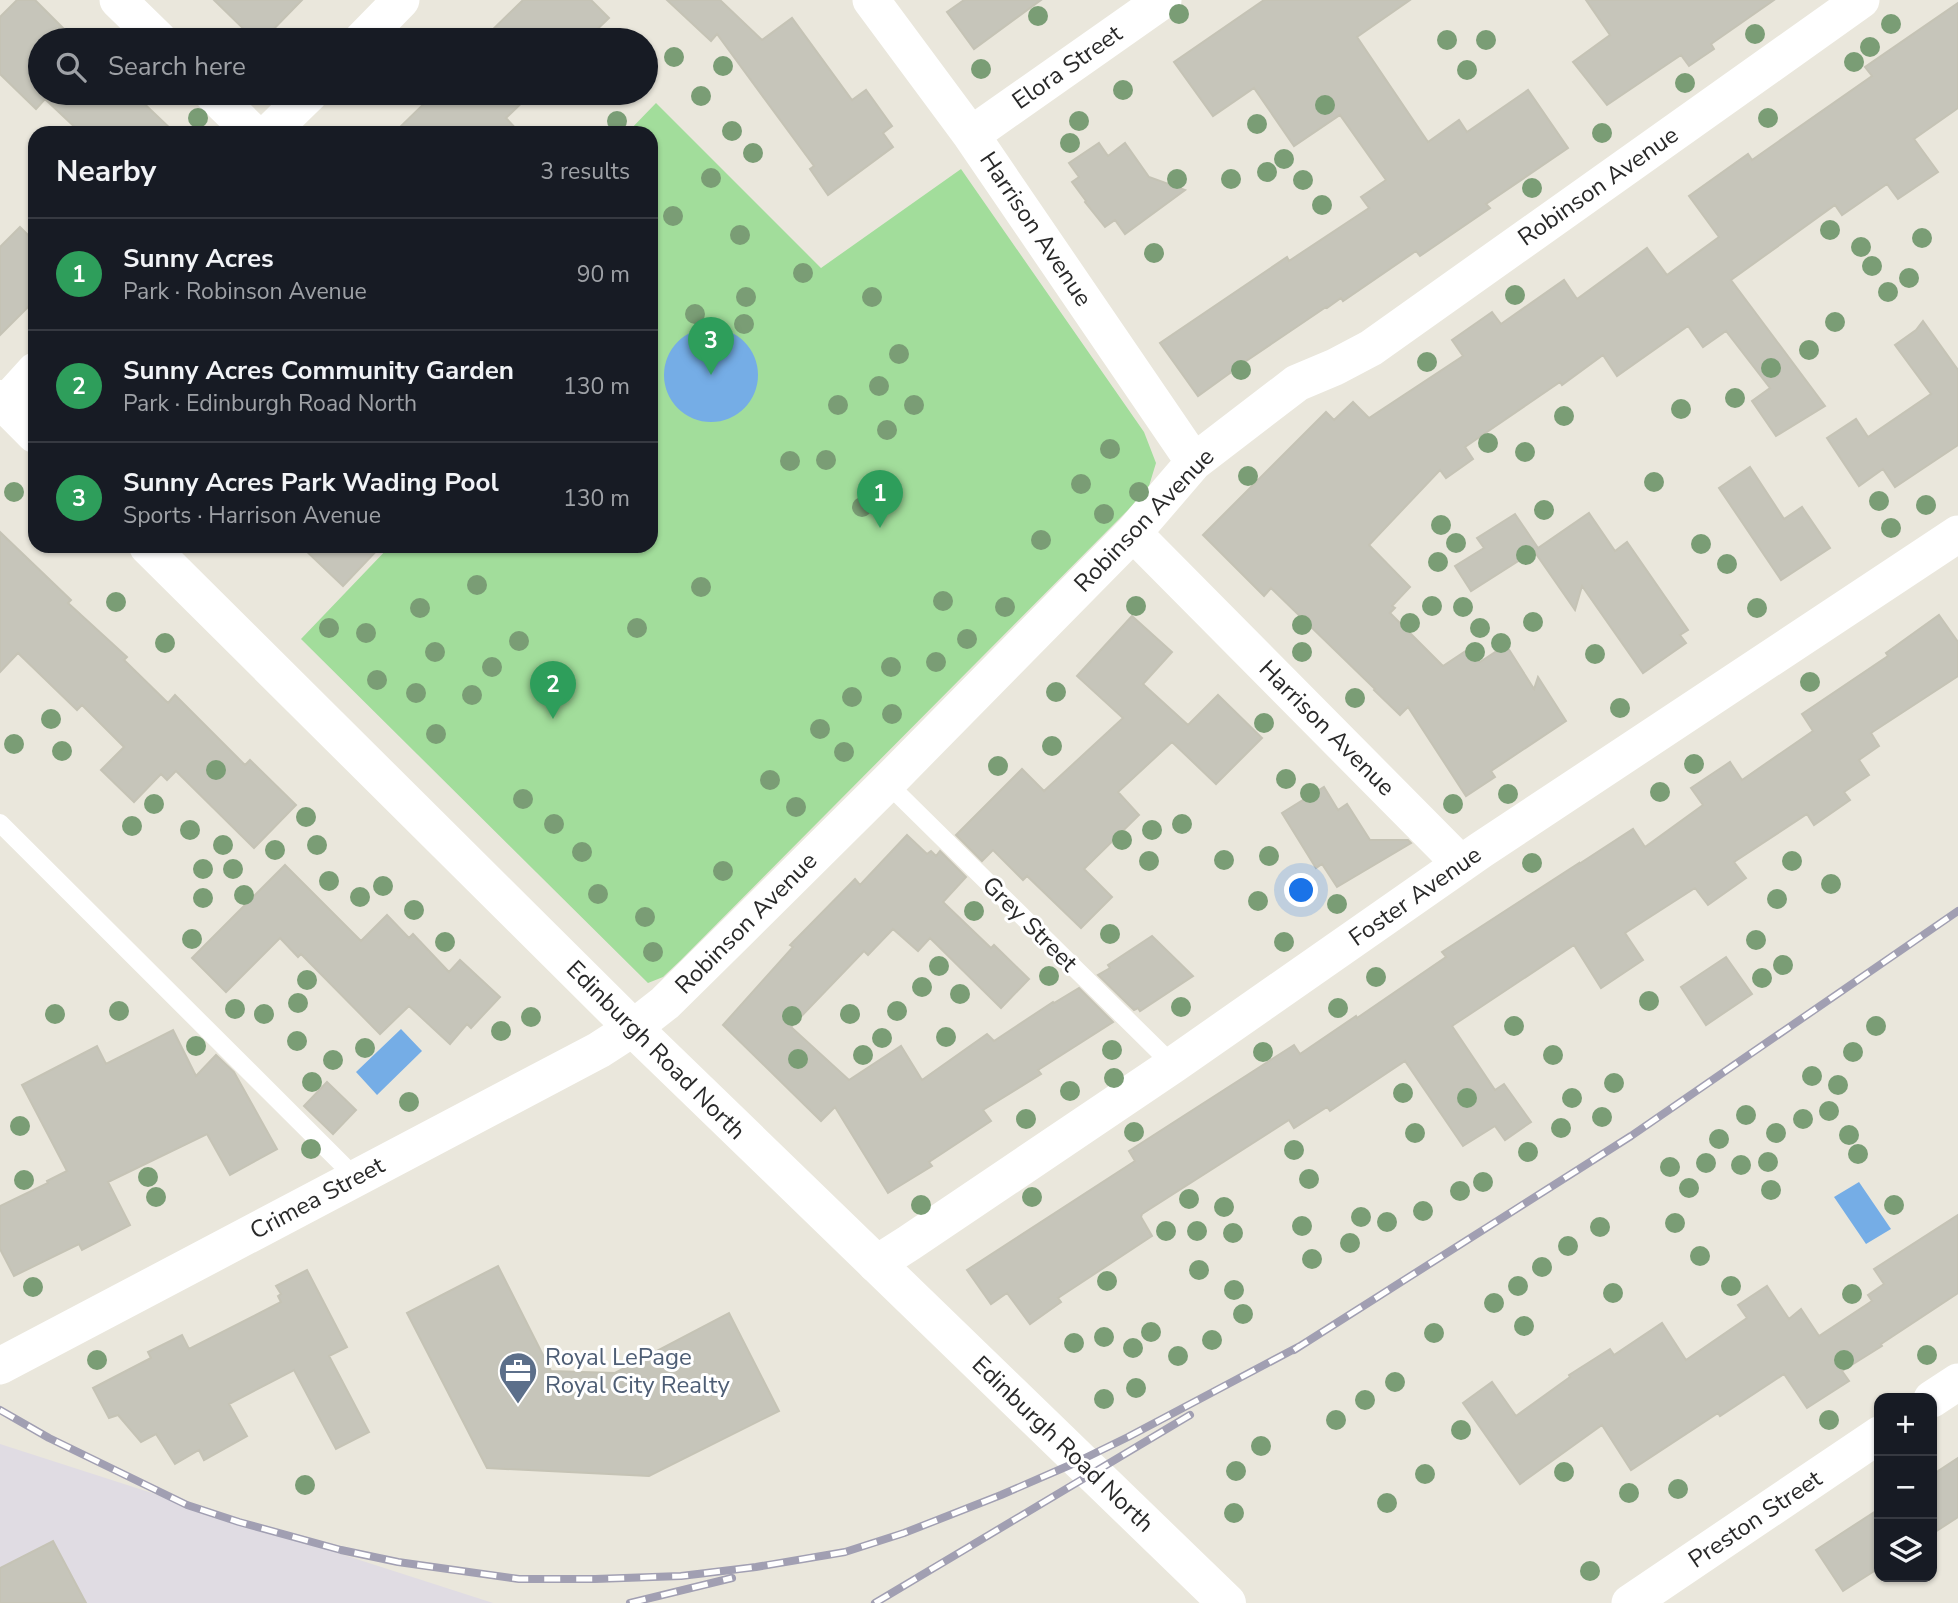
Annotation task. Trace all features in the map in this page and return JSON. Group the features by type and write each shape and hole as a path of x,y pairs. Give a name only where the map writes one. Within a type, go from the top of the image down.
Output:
{"main road":[{"path":"3,401 28,426"},
{"name":"Edinburgh Road North","path":"155,553 633,1028 1227,1603"}],"street":[{"path":"118,0 147,28"},
{"path":"374,28 401,0"},
{"name":"Harrison Avenue","path":"871,0 971,135 1195,462"},
{"name":"Elora Street","path":"971,135 1163,0"},
{"name":"Robinson Avenue","path":"633,1028 677,991 887,783 1133,533 1195,462 1297,383 1371,348 1861,0"},
{"path":"224,105 246,126"},
{"path":"277,126 298,105"},
{"path":"3,401 28,378"},
{"name":"Harrison Avenue","path":"1133,533 1461,864"},
{"name":"Foster Avenue","path":"876,1264 1173,1065 1461,864 1958,534"},
{"name":"Crimea Street","path":"0,1366 598,1050 633,1028"},
{"path":"1937,1396 1958,1382"},
{"name":"Preston Street","path":"1630,1603 1874,1438"}],"lane":[{"name":"Grey Street","path":"887,783 1173,1065"},
{"path":"0,823 356,1178"}],"shaded area":[{"path":"0,1444 493,1603 0,1603"}],"green space":[{"path":"654,105 658,105 821,268 961,169 1144,432 1156,463 1149,486 1128,510 681,960 663,977 648,983 301,639 383,553 658,553 658,126 634,126"}],"water":[{"path":"711,328 729,331 744,342 755,357 758,375 755,393 744,408 729,419 711,422 693,419 678,408 667,393 664,375 667,357 678,342 693,331"},
{"path":"401,1029 422,1051 377,1095 356,1072"},
{"path":"1859,1182 1891,1229 1866,1244 1834,1197"}],"building":[{"path":"17,0 35,0 63,28 28,28 28,101 0,74 0,17"},
{"path":"214,0 302,0 275,28 243,28"},
{"path":"523,0 591,0 609,18 599,28 494,28"},
{"path":"667,0 720,0 762,40 792,18 852,100 866,90 892,126 883,133 893,147 828,195 810,169 814,166 717,34 711,41"},
{"path":"964,0 1041,0 974,49 947,12"},
{"path":"1264,0 1410,0 1357,37 1428,142 1459,120 1467,132 1528,90 1568,148 1486,204 1490,208 1420,256 1416,251 1343,301 1341,298 1326,307 1198,396 1160,343 1287,257 1289,261 1369,208 1361,197 1386,180 1340,115 1294,146 1254,88 1213,116 1174,62"},
{"path":"1586,0 1774,0 1711,44 1714,49 1689,66 1681,55 1607,105 1573,62 1610,35"},
{"path":"1958,3 1958,108 1914,139 1938,172 1898,199 1887,184 1842,215 1835,205 1731,280 1825,406 1776,436 1752,401 1770,388 1726,331 1703,347 1688,326 1617,376 1603,355 1562,385 1560,382 1465,447 1473,459 1446,478 1440,470 1369,545 1410,587 1392,606 1395,608 1390,613 1443,666 1470,648 1480,662 1506,645 1534,689 1538,677 1566,721 1491,771 1495,777 1466,796 1408,707 1400,715 1271,588 1264,596 1203,535 1326,412 1334,420 1353,402 1369,418 1463,356 1452,340 1492,312 1501,324 1564,280 1577,299 1647,248 1667,275 1719,237 1689,196 1748,154 1752,160 1872,76 1865,67"},
{"path":"51,105 146,105 168,126 74,126"},
{"path":"423,105 520,105 506,118 513,126 401,126"},
{"path":"1099,143 1108,156 1125,143 1149,177 1185,190 1125,234 1115,220 1105,227 1072,182 1079,177 1069,163"},
{"path":"20,227 28,235 28,307 0,335 0,247"},
{"path":"1923,321 1958,370 1958,445 1895,487 1883,469 1859,486 1827,438 1856,419 1868,437 1931,394 1895,345 1916,330"},
{"path":"1750,467 1784,519 1802,507 1830,548 1781,580 1719,488"},
{"path":"1589,513 1615,551 1627,542 1688,630 1680,635 1686,643 1643,673 1582,586 1575,610 1534,551 1471,591 1455,566 1484,548 1477,538 1515,514 1538,548"},
{"path":"0,532 71,600 68,603 127,657 124,660 168,703 175,695 245,765 250,760 296,805 254,848 176,771 167,780 161,774 134,802 101,770 124,747 82,705 77,710 18,653 0,672"},
{"path":"308,553 374,553 343,586"},
{"path":"1939,615 1958,642 1958,676 1871,733 1879,746 1859,760 1869,775 1844,792 1850,800 1814,825 1807,814 1734,862 1746,878 1708,905 1695,888 1625,933 1643,960 1601,988 1574,945 1452,1026 1495,1090 1504,1084 1531,1122 1505,1140 1495,1126 1463,1146 1405,1061 1330,1111 1327,1107 1294,1128 1289,1120 1142,1214 1141,1217 1152,1236 1058,1298 1061,1302 1030,1324 1007,1293 991,1304 967,1270 1135,1161 1129,1151 1294,1045 1300,1054 1356,1016 1357,1018 1446,957 1442,952 1633,829 1645,847 1703,805 1691,788 1730,762 1742,780 1813,731 1802,714 1888,656 1886,653"},
{"path":"1132,616 1172,652 1143,684 1188,725 1218,695 1262,738 1216,784 1172,742 1118,792 1139,815 1084,869 1112,897 1081,928 1027,876 1023,880 993,850 982,861 956,835 1022,769 1044,791 1123,718 1077,676"},
{"path":"1324,787 1338,810 1347,804 1370,840 1408,840 1411,843 1337,887 1322,864 1316,868 1282,813"},
{"path":"907,835 927,854 931,851 936,856 940,851 966,877 943,902 991,948 994,945 1029,979 1001,1008 930,938 918,951 893,929 868,955 864,951 791,1027 849,1080 901,1046 922,1080 987,1034 994,1041 1079,988 1113,1022 1038,1070 1041,1074 983,1110 991,1121 929,1162 932,1166 888,1193 835,1107 821,1121 723,1025 793,947 790,945 855,879 860,885"},
{"path":"285,865 361,941 387,915 409,938 413,934 449,972 460,960 500,997 471,1028 467,1024 450,1044 409,1006 380,1034 301,954 298,957 280,938 226,992 192,958"},
{"path":"1152,936 1193,976 1140,1011 1138,1008 1134,1010 1098,975 1110,968 1108,965"},
{"path":"1726,957 1752,994 1706,1025 1681,987"},
{"path":"173,1030 196,1076 216,1055 234,1072 277,1149 230,1175 207,1134 108,1182 130,1225 82,1250 79,1244 14,1276 0,1249 0,1206 67,1171 22,1085 97,1046 106,1064"},
{"path":"327,1082 356,1110 333,1134 304,1106"},
{"path":"1958,1215 1958,1293 1842,1371 1849,1381 1807,1408 1784,1374 1631,1470 1602,1425 1520,1484 1463,1403 1492,1382 1516,1416 1570,1377 1569,1375 1610,1349 1614,1355 1662,1323 1686,1360 1747,1318 1738,1305 1767,1286 1789,1319 1801,1309 1819,1336 1872,1301 1868,1295 1884,1284 1874,1269"},
{"path":"498,1266 551,1371 615,1373 729,1313 779,1411 649,1476 487,1468 407,1313"},
{"path":"307,1270 347,1347 329,1356 369,1432 336,1449 294,1370 229,1404 247,1436 204,1460 199,1450 175,1464 156,1434 141,1442 118,1415 109,1418 93,1388 151,1358 148,1352 182,1335 189,1349 281,1302 278,1296 281,1294 276,1286"},
{"path":"1958,1458 1958,1517 1937,1531 1937,1519 1937,1472"},
{"path":"1874,1512 1874,1571 1843,1591 1816,1550"},
{"path":"53,1541 86,1603 0,1603 0,1568"}],"railway":[{"path":"1294,1350 1631,1136 1958,911"},
{"path":"0,1410 49,1438 187,1505 341,1550 398,1562 519,1579 681,1576 845,1552 904,1533 1077,1462 1300,1346"},
{"path":"875,1603 1190,1415"},
{"path":"630,1603 732,1578"}],"place":[{"name":"Sunny Acres Park Wading Pool","path":"711,375"},
{"name":"Sunny Acres","path":"880,528"},
{"name":"Sunny Acres Community Garden","path":"553,719"},
{"name":"Royal LePage Royal City Realty","path":"518,1405"}]}
